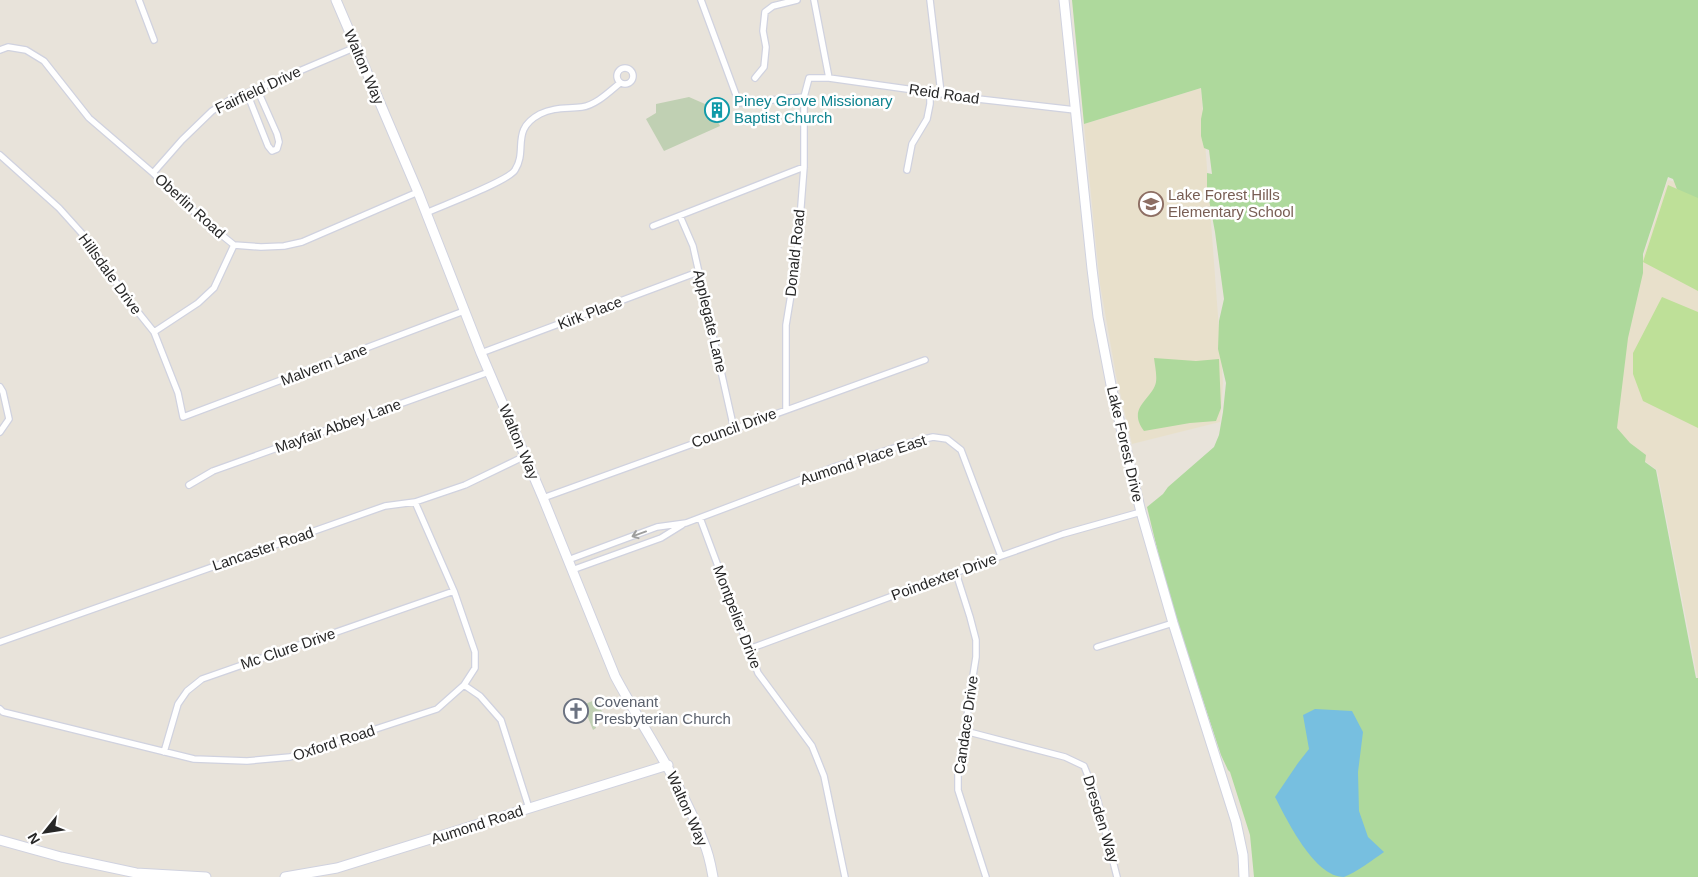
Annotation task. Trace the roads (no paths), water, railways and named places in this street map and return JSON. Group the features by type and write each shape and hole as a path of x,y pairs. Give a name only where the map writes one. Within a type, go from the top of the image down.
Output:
{"street":[{"path":"139,0 154,40"},
{"name":"Walton Way","path":"336,0 418,192 481,353 543,498 615,676 629,703 668,765 692,814 705,845 713,877"},
{"path":"701,0 738,103 804,97"},
{"path":"755,78 764,67 766,47 763,31 765,12 773,6 797,0"},
{"path":"814,0 829,78"},
{"path":"930,0 942,93"},
{"name":"Lake Forest Drive","path":"1064,0 1098,317 1115,405 1141,512 1173,623 1236,822 1244,877"},
{"name":"Oberlin Road","path":"0,50 8,47 26,50 44,61 89,118 153,173 203,220 234,245 284,246 302,242 418,192"},
{"name":"Fairfield Drive","path":"153,173 182,140 212,111 257,88 356,48"},
{"name":"Reid Road","path":"804,97 809,78 829,78 978,99 1075,110"},
{"path":"426,213 471,194 514,172 519,163 521,136 526,125 541,114 555,109 589,105 601,99 620,83"},
{"path":"247,93 268,146 272,151 277,149 279,142 277,134 257,88"},
{"path":"908,170 912,144 927,118 930,91"},
{"name":"Donald Road","path":"786,409 786,325 796,258 804,167 804,97"},
{"name":"Hillsdale Drive","path":"0,155 59,208 86,238 126,297 154,332 178,392 183,417"},
{"path":"652,226 804,167"},
{"name":"Applegate Lane","path":"680,216 693,246 734,429"},
{"path":"154,332 198,303 214,288 234,245"},
{"name":"Kirk Place","path":"481,353 698,272"},
{"name":"Malvern Lane","path":"183,417 464,311"},
{"name":"Council Drive","path":"543,498 925,360"},
{"name":"Mayfair Abbey Lane","path":"188,485 213,471 489,372"},
{"path":"0,387 3,392 9,419 0,432"},
{"name":"Aumond Place East","path":"572,570 661,538 686,523 891,448 933,437 947,439 961,450 1000,556"},
{"name":"Lancaster Road","path":"0,642 385,506 415,502 465,485 525,456"},
{"name":"Oxford Road","path":"1,711 194,759 247,761 290,757 437,709 464,686 475,668 475,652 454,591 415,502"},
{"name":"Poindexter Drive","path":"749,649 1062,534 1141,512"},
{"name":"Montpelier Drive","path":"700,518 758,673 812,746 824,776 845,877"},
{"name":"Aumond Place East","path":"568,560 657,527 686,523"},
{"name":"Candace Drive","path":"956,573 976,640 976,657 958,774 958,790 986,877"},
{"name":"Mc Clure Drive","path":"164,752 178,704 187,692 202,680 454,591"},
{"path":"1097,647 1173,623"},
{"path":"464,686 480,696 501,720 529,808"},
{"name":"Dresden Way","path":"965,731 1065,757 1084,766 1097,798 1117,877"},
{"name":"Aumond Road","path":"285,877 337,868 668,765"},
{"path":"0,840 135,875 206,877"}],"water":[{"path":"1315,709 1352,711 1363,732 1358,772 1359,811 1368,837 1384,852 1344,877 1333,874 1312,857 1302,845 1275,797 1309,749 1303,715"}],"place":[{"name":"Piney Grove Missionary Baptist Church","path":"717,110"},
{"name":"Lake Forest Hills Elementary School","path":"1151,204"},
{"name":"Covenant Presbyterian Church","path":"576,711"}]}
